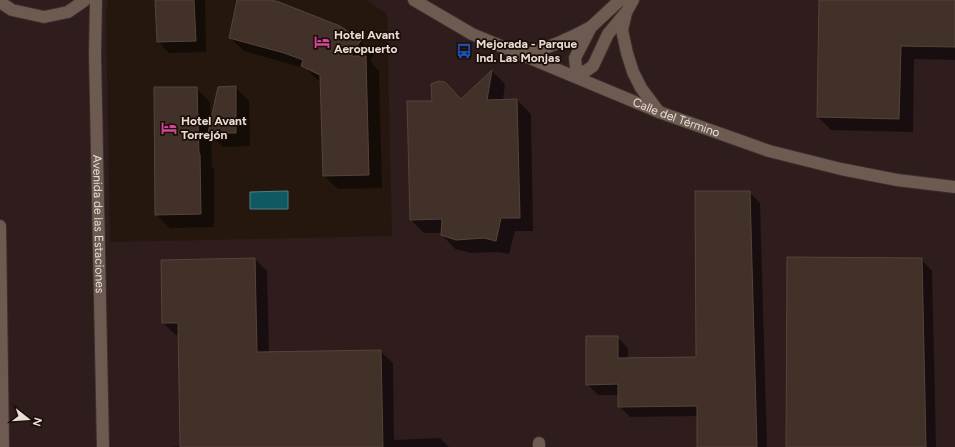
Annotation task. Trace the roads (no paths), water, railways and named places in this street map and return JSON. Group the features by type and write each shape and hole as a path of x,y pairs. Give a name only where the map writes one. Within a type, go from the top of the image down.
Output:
{"street":[{"path":"0,2 12,10 44,17 68,12 85,0"},
{"name":"Avenida de las Estaciones","path":"96,0 95,54 103,447"},
{"name":"Calle del Término","path":"414,0 472,34 659,112 769,151 840,169 897,180 955,187"},
{"path":"525,55 565,41 591,27 620,0"},
{"path":"577,77 593,66 608,34 627,11 633,0"},
{"path":"627,11 622,30 629,60 641,88 659,112"},
{"path":"577,77 576,58 591,27"},
{"path":"0,226 3,447"}],"water":[{"path":"288,191 288,209 250,209 250,192"}],"place":[{"name":"Hotel Avant Aeropuerto","path":"322,42"},
{"name":"Mejorada - Parque Ind. Las Monjas","path":"464,51"},
{"name":"Hotel Avant Torrejón","path":"169,128"}]}
